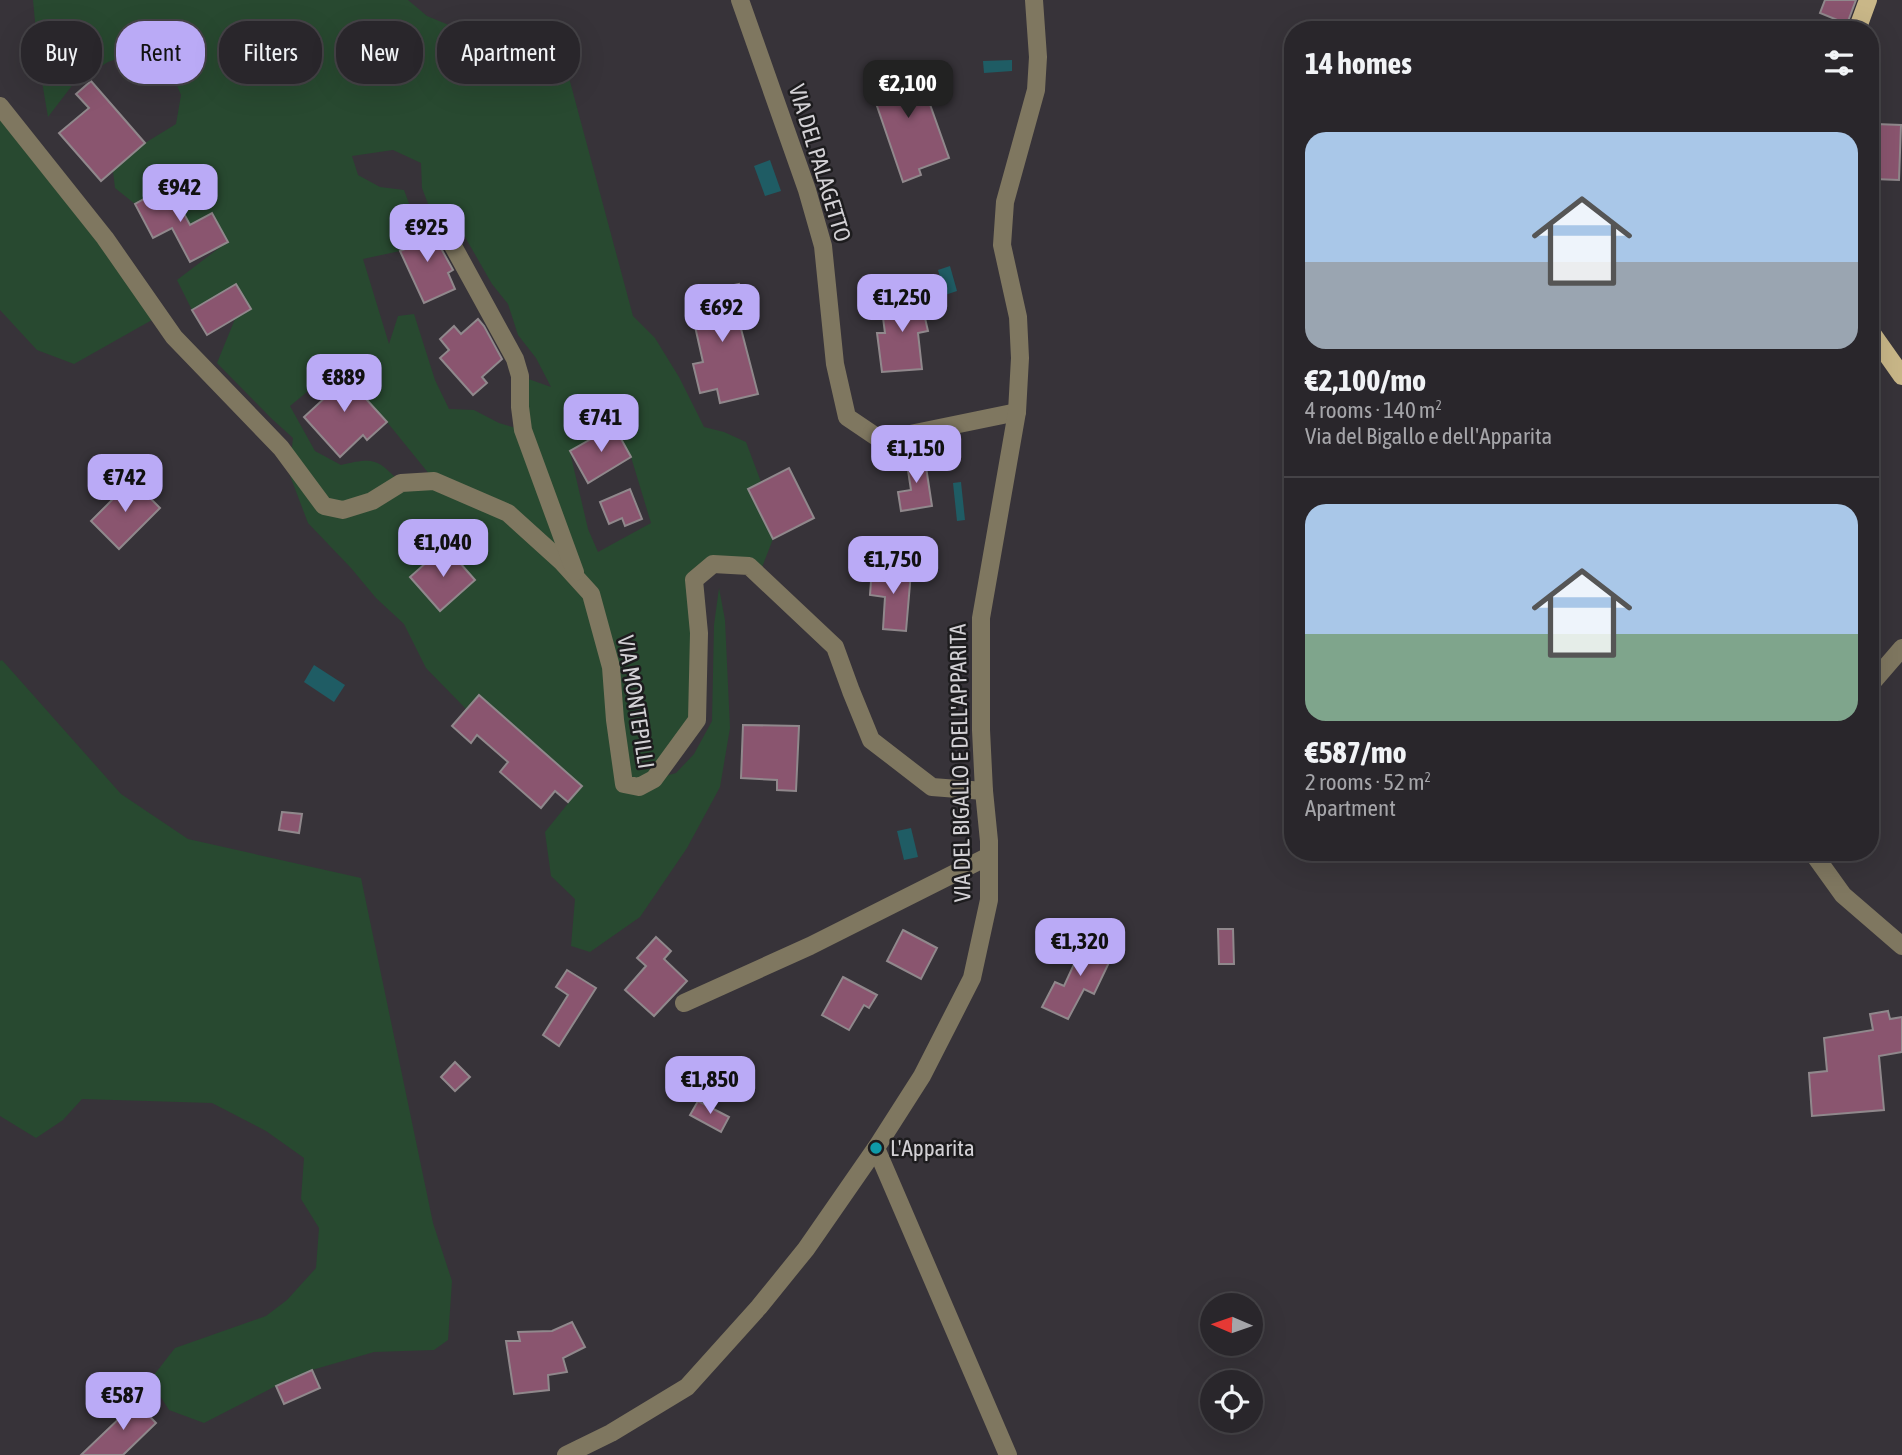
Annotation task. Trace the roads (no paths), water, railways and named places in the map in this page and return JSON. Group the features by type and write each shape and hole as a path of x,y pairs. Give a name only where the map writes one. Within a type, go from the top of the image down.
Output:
{"main road":[{"path":"1860,21 1868,0"},
{"path":"1879,343 1902,376"}],"street":[{"name":"VIA DEL PALAGETTO","path":"740,0 807,190 823,246 835,364 847,417 881,440 1017,412"},
{"name":"VIA DEL BIGALLO E DELL'APPARITA","path":"566,1455 611,1433 687,1387 759,1307 806,1249 876,1148 922,1076 972,978 989,900 981,618 1017,412 1020,358 1018,317 1002,245 1005,202 1036,89 1038,57 1034,0"},
{"name":"VIA MONTEPILLI","path":"0,106 105,238 174,337 281,448 324,506 343,510 372,501 401,483 434,481 508,513 561,561 591,594 611,667 624,784 639,787 654,779 697,720 699,633 694,580 713,564 749,566 835,647 871,740 932,788 984,791"},
{"path":"441,224 515,359 520,376 523,430 577,579"},
{"path":"1879,675 1902,649"},
{"path":"684,1003 810,946 989,856"},
{"path":"1819,861 1843,895 1902,946"},
{"path":"876,1148 1008,1455"}],"water":[{"path":"1012,60 1012,71 984,73 983,61"},
{"path":"770,160 781,191 765,196 754,166"},
{"path":"950,266 957,291 945,295 938,270"},
{"path":"961,482 965,520 957,521 953,483"},
{"path":"314,665 345,685 334,702 304,682"},
{"path":"911,828 918,857 904,860 897,831"}],"place":[{"name":"L'Apparita","path":"876,1148"}]}
